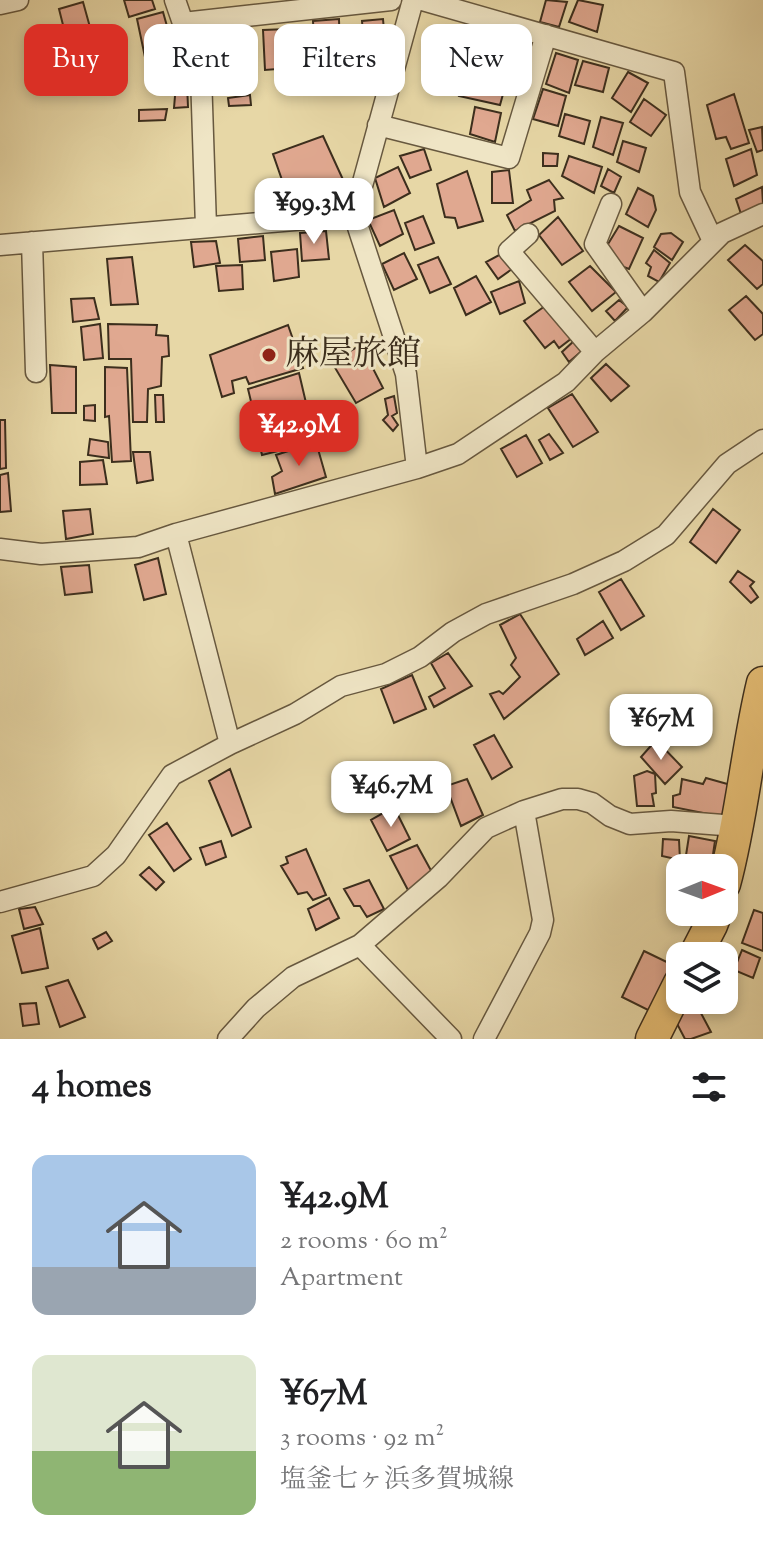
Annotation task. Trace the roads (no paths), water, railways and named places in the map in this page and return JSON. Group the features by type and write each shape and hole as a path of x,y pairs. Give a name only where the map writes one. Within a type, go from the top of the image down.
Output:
{"main road":[{"path":"730,854 763,683"},
{"path":"652,1039 666,1011"}],"street":[{"path":"0,4 18,0"},
{"path":"175,0 201,75 206,227"},
{"path":"183,23 391,0"},
{"path":"413,0 354,215 406,374 417,468"},
{"path":"422,0 674,72 690,192 713,241"},
{"path":"378,125 509,158 546,35"},
{"path":"611,204 595,244 643,312"},
{"path":"0,549 41,554 138,547 458,454 566,382 595,352 643,312 722,233 763,214"},
{"path":"0,245 354,215"},
{"path":"528,234 509,251 595,352"},
{"path":"32,242 36,372"},
{"path":"0,902 93,876 116,855 172,775 295,714 341,686 386,674 420,657 453,632 486,614 573,584 624,561 666,535 727,464 763,440"},
{"path":"176,534 230,744"},
{"path":"228,1039 256,1008 293,977 360,945 438,878 486,828 524,811 562,799 578,799 592,803 610,816 630,824 671,821 736,826"},
{"path":"484,1039 540,933 543,920 524,811"},
{"path":"360,945 451,1039"}],"place":[{"name":"麻屋旅館","path":"269,355"}]}
